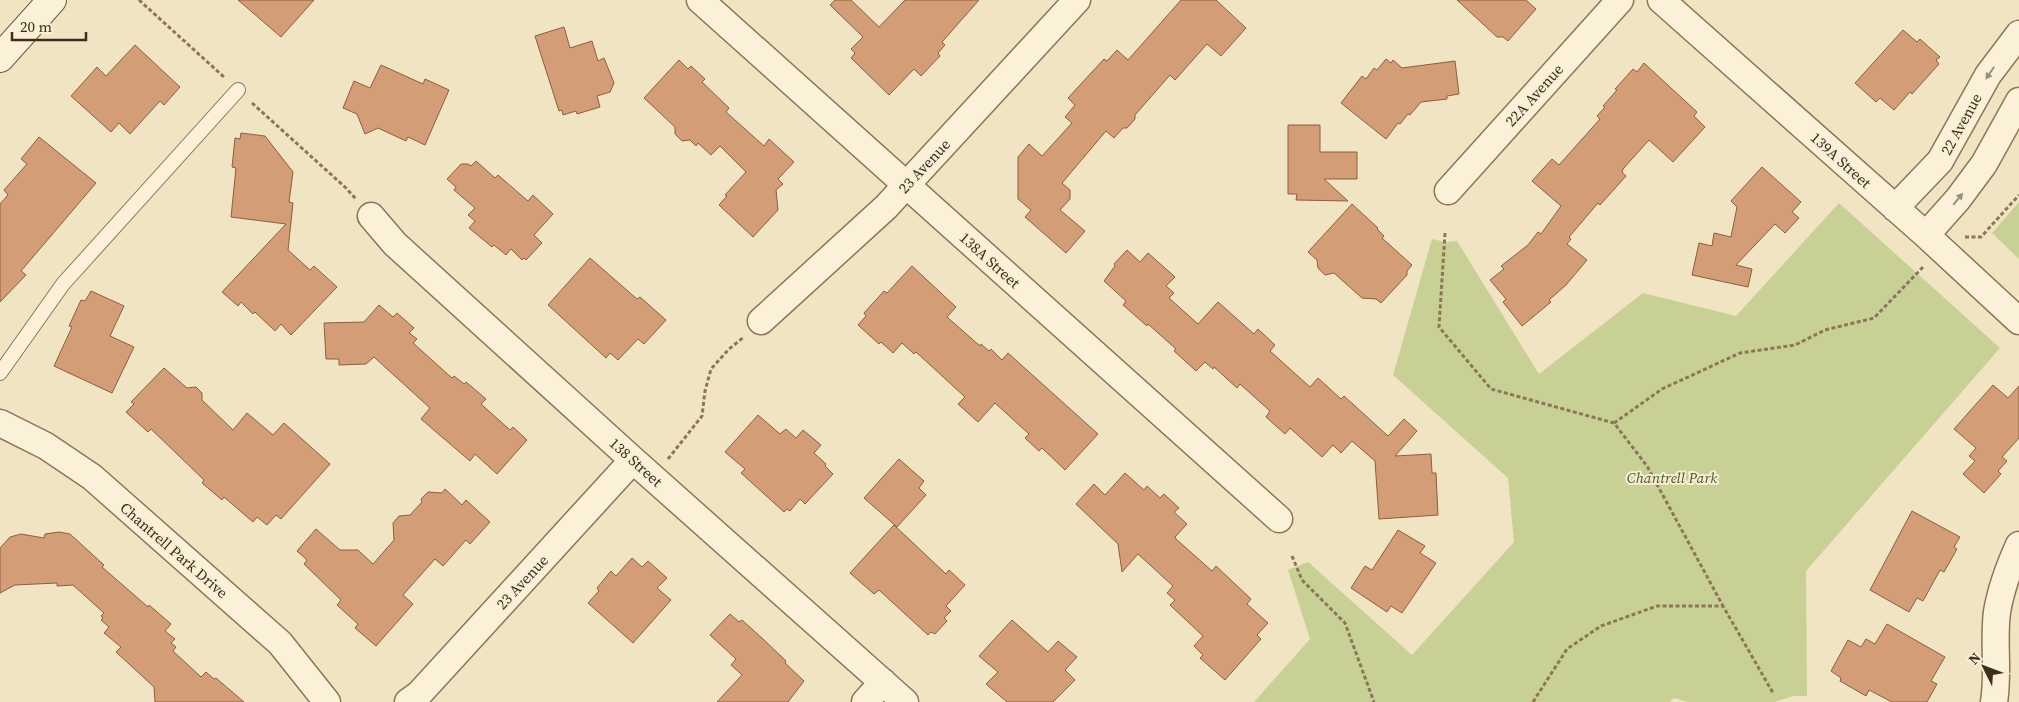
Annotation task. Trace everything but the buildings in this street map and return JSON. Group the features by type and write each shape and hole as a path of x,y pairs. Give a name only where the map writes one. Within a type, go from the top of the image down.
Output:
{"main road":[{"path":"0,58 52,0"}],"street":[{"name":"138A Street","path":"700,0 1279,519"},
{"name":"23 Avenue","path":"761,321 886,208 1077,0"},
{"name":"22A Avenue","path":"1448,191 1620,0"},
{"name":"139A Street","path":"1661,0 1926,235 2019,321"},
{"name":"22 Avenue","path":"1895,208 1940,161 1988,75 2017,39"},
{"path":"1926,235 1958,199 1984,164 2019,101"},
{"name":"138 Street","path":"371,216 395,244 633,460 906,702"},
{"name":"Chantrell Park Drive","path":"0,423 46,446 92,477 280,643 327,702"},
{"name":"23 Avenue","path":"408,702 419,694 633,460"},
{"path":"1994,702 1997,686 1997,613 2005,576 2019,545"},
{"path":"865,702 883,682"}],"lane":[{"path":"0,373 48,303 79,265 238,90"}],"path":[{"path":"139,0 346,188 371,216"},
{"path":"1963,237 1981,237 2019,195"},
{"path":"1445,233 1439,327 1491,389 1614,423 1647,466 1773,693"},
{"path":"1614,423 1662,389 1740,353 1795,344 1825,330 1874,318 1925,265"},
{"path":"666,461 702,416 705,391 711,369 729,349 761,321"},
{"path":"1292,556 1302,580 1345,623 1374,702"},
{"path":"1533,702 1567,649 1601,626 1657,606 1723,606"}],"green space":[{"path":"2019,202 2019,259 1992,233"},
{"name":"Chantrell Park","path":"1839,203 2000,348 1806,571 1807,696 1793,696 1775,702 1688,702 1674,698 1670,702 1254,702 1310,639 1288,570 1308,562 1412,655 1514,542 1508,478 1393,375 1432,239 1445,242 1457,241 1539,374 1643,293 1736,316"}]}
